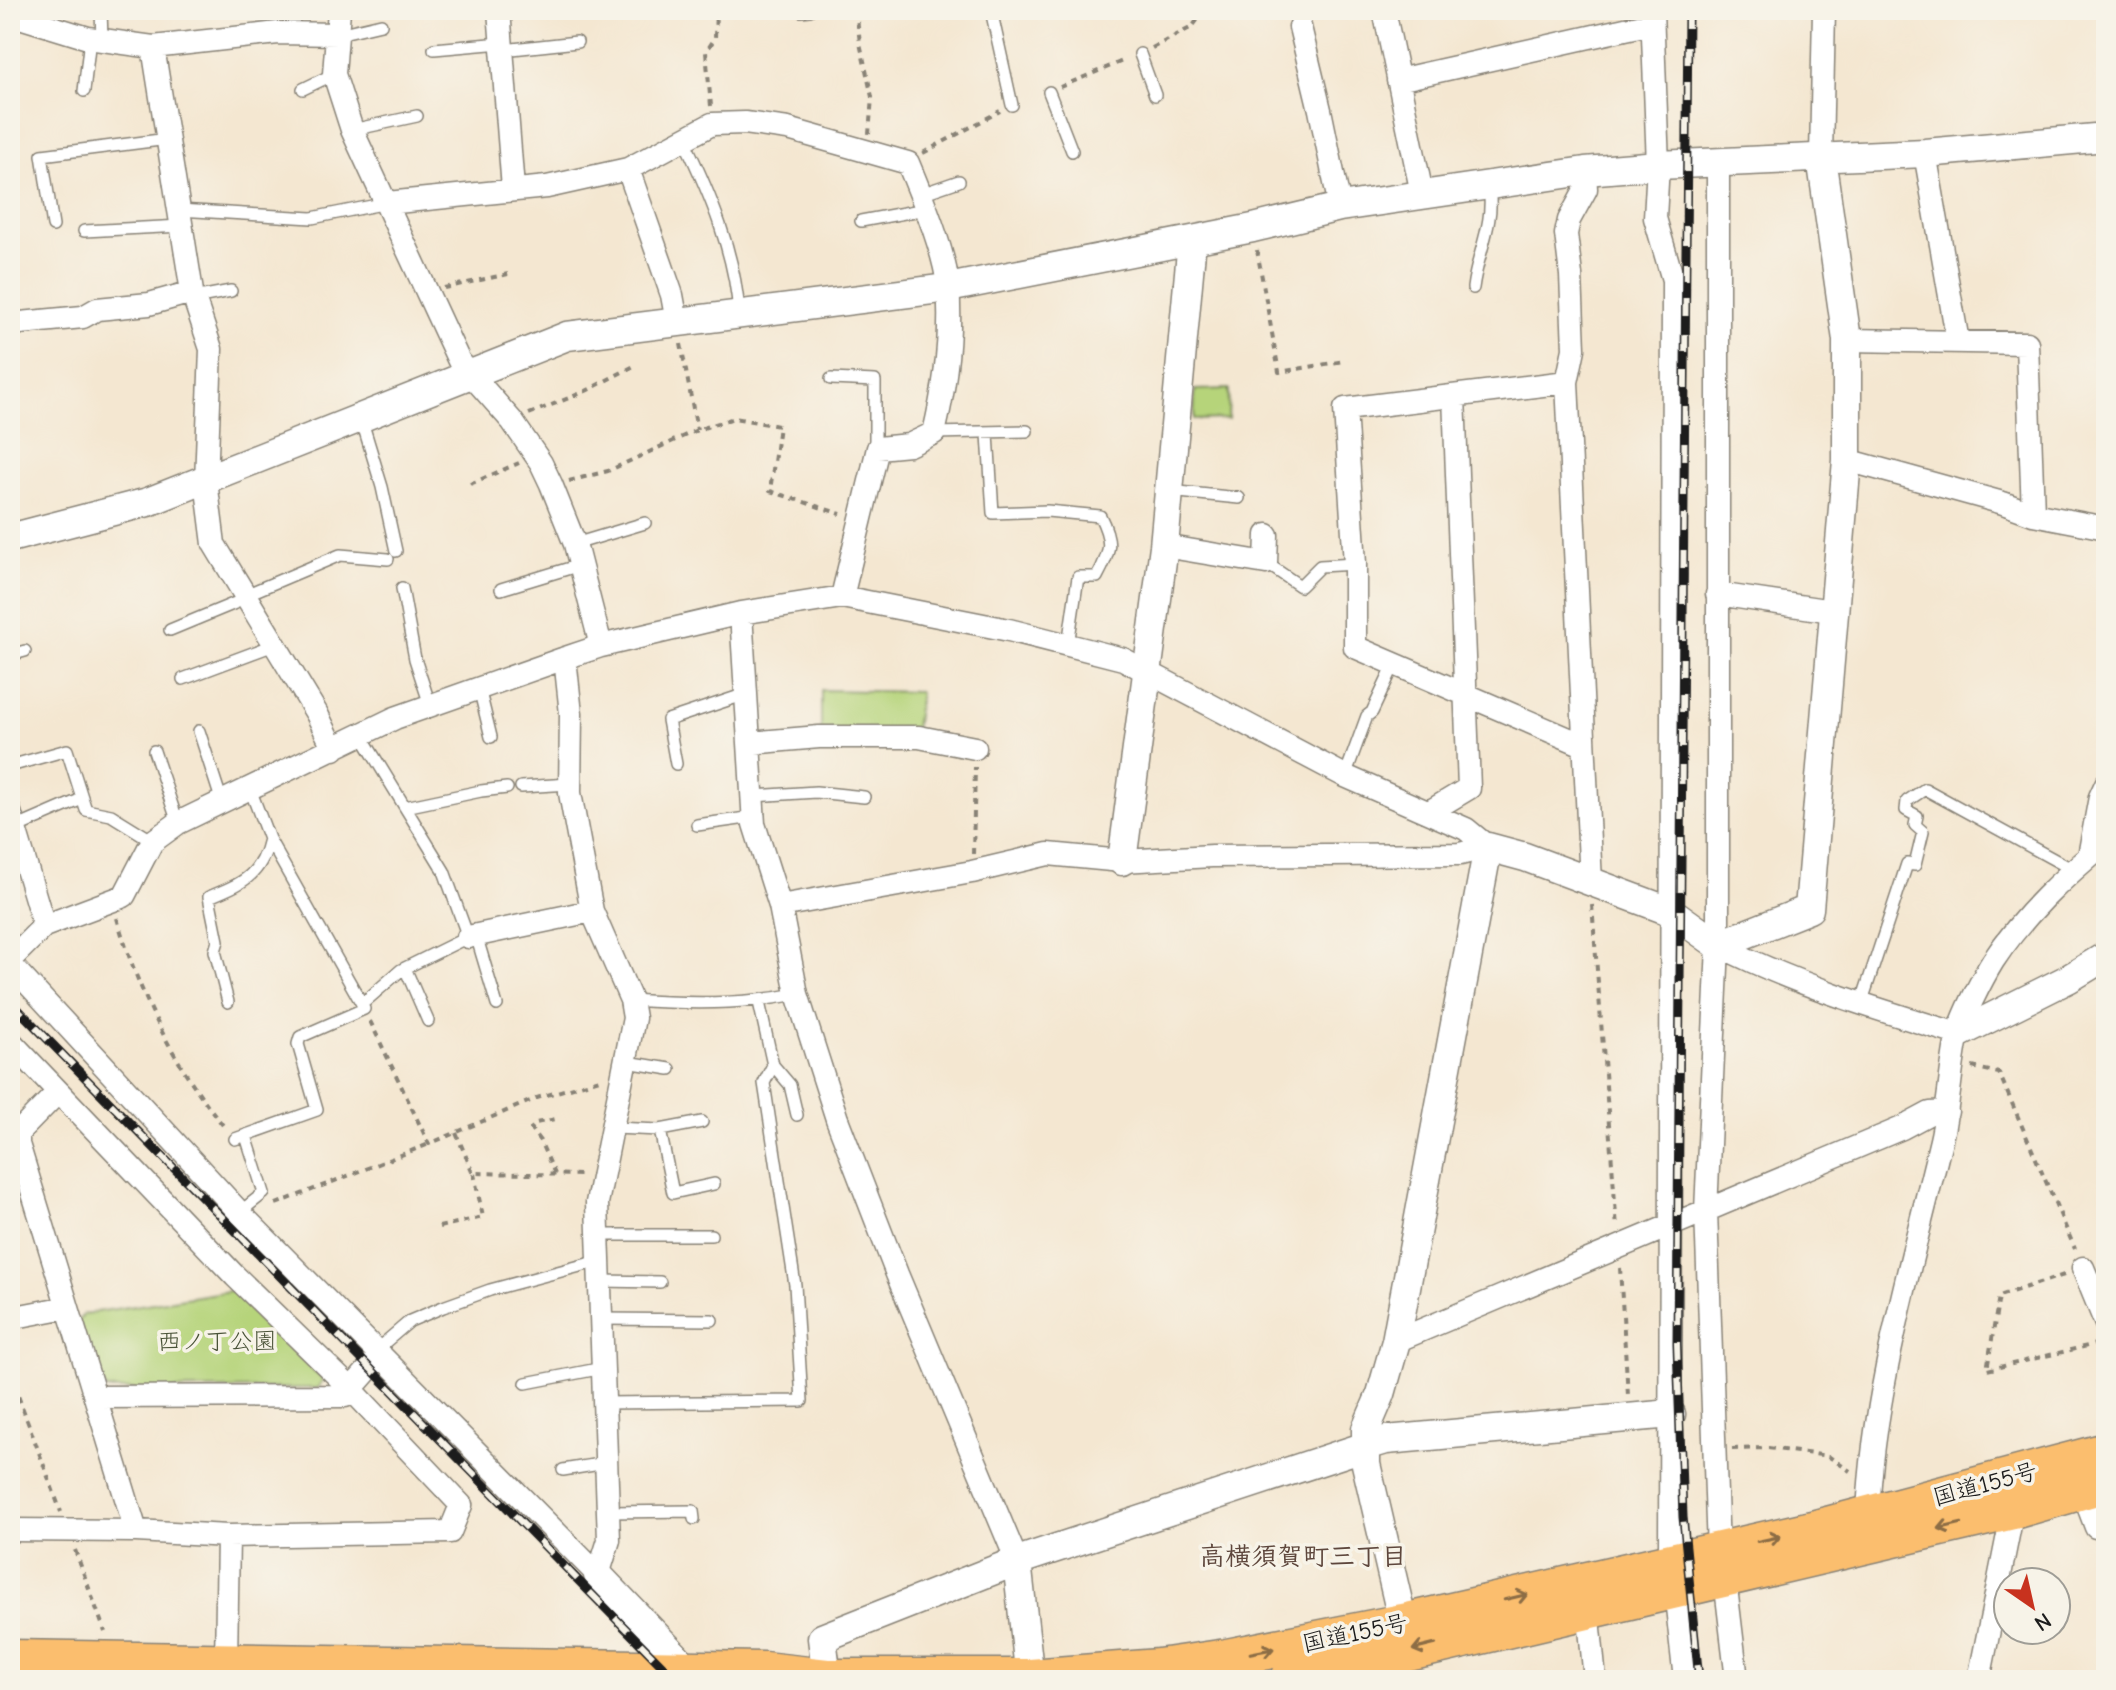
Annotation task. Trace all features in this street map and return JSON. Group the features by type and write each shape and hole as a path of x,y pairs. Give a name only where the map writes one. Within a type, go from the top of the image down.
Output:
{"highway":[{"name":"国道155号","path":"1721,1565 1868,1499 2106,1452"},
{"name":"国道155号","path":"10,1659 688,1669 764,1671 827,1678 1030,1679 1200,1662 2013,1510 2094,1486"},
{"name":"国道155号","path":"1289,1680 1588,1608 1673,1575"}],"street":[{"path":"334,74 339,10"},
{"path":"499,10 513,189"},
{"path":"1384,10 1422,194"},
{"path":"1718,945 1809,909 1847,460 1847,340 1821,157 1824,10"},
{"path":"10,14 96,39 153,47 278,33 338,34"},
{"path":"1398,80 1652,17 1658,165 1655,218 1673,280 1669,1227 1673,1575 1685,1680"},
{"path":"1300,27 1340,207"},
{"path":"309,34 334,74 352,130 463,369 512,421 536,455 551,484 578,555 601,646"},
{"path":"153,47 193,295 211,349 206,481 214,544 317,714 334,749"},
{"path":"387,203 547,187 628,169 712,124 745,123 788,129 908,163 924,202 948,288 940,408 934,433 909,445 878,448 842,597"},
{"path":"10,538 148,502 206,481 567,336 948,288 1253,228 1340,207 1585,171 1925,153 2106,137"},
{"path":"1925,153 1958,342"},
{"path":"1718,162 1718,945 1706,1211 1721,1565 1737,1680"},
{"path":"628,169 664,270 677,322"},
{"path":"1585,171 1586,189 1569,220 1566,234 1574,349 1567,382 1591,883"},
{"path":"1122,861 1145,670 1164,546 1192,240"},
{"path":"10,324 83,317 97,309 149,304 193,295"},
{"path":"1847,340 2027,343 2033,514"},
{"path":"1567,382 1345,409 1355,564 1355,647 1583,745"},
{"path":"1429,812 1469,788 1454,396"},
{"path":"1847,460 2033,514 2106,528"},
{"path":"1164,546 1266,563 1267,535"},
{"path":"1717,594 1832,611"},
{"path":"688,1669 242,1214 10,962 44,926 124,896 153,841 178,823 395,718 565,658 601,646 741,613 842,597 1009,630 1123,659 1345,776 1466,829 1488,847 1525,857 1672,912 1718,945 1753,963 1861,1004 1958,1034 2068,979 2106,956"},
{"path":"741,613 753,806 780,906 797,994 837,1119 1017,1561 1030,1679"},
{"path":"565,658 571,714 570,784 592,911 631,1000 634,1018 597,1203 609,1540 598,1575"},
{"path":"749,743 819,737 919,737 975,748"},
{"path":"1868,1499 1870,1461 1898,1319 1947,1112 1958,1034 1992,962 2027,916 2098,849 2100,797 2106,784"},
{"path":"12,820 44,926"},
{"path":"780,906 972,872 1048,854 1122,861 1212,856 1460,854 1488,847"},
{"path":"1403,1623 1366,1464 1366,1429 1381,1394 1396,1341 1488,847"},
{"path":"472,936 592,911"},
{"path":"10,1530 136,1531 228,1536 450,1532 461,1505 58,1092 15,1054"},
{"path":"58,1092 18,1133 18,1144 136,1531"},
{"path":"1396,1341 1902,1128 1930,1113 1947,1112"},
{"path":"2083,1268 2106,1324"},
{"path":"10,1318 67,1307"},
{"path":"95,1397 345,1396 379,1352"},
{"path":"827,1678 822,1638 1017,1561 1366,1446 1386,1440 1671,1414"},
{"path":"2094,1486 2096,1527 2106,1528"},
{"path":"1979,1680 2013,1510"},
{"path":"226,1662 228,1536"},
{"path":"1588,1608 1595,1680"}],"lane":[{"path":"84,91 101,10"},
{"path":"801,11 810,10"},
{"path":"991,10 1012,105"},
{"path":"338,34 381,24"},
{"path":"434,49 577,42"},
{"path":"1140,54 1155,95"},
{"path":"303,89 334,74"},
{"path":"1049,92 1072,151"},
{"path":"352,130 417,116"},
{"path":"53,226 42,155 168,139"},
{"path":"684,140 705,182 722,230 736,286 739,314"},
{"path":"861,221 924,202 959,181"},
{"path":"1473,288 1491,215 1489,185"},
{"path":"84,231 180,218 312,218 387,203"},
{"path":"193,295 231,291"},
{"path":"831,379 875,381 875,444 878,448"},
{"path":"170,630 340,555 392,555 382,487 361,417"},
{"path":"934,433 1027,431"},
{"path":"988,434 993,513 1047,511 1100,516 1109,534 1106,561 1097,577 1078,577 1068,645"},
{"path":"1169,491 1239,498"},
{"path":"501,589 645,523"},
{"path":"1266,563 1300,586 1320,566 1355,564"},
{"path":"402,588 415,659 430,705"},
{"path":"183,679 274,645"},
{"path":"10,655 25,651"},
{"path":"1345,776 1367,716 1372,712 1395,663"},
{"path":"479,688 491,737"},
{"path":"676,764 668,720 746,694"},
{"path":"199,731 222,802"},
{"path":"361,735 444,871 497,1005"},
{"path":"10,766 67,750 86,810 111,815 153,841"},
{"path":"154,751 178,823"},
{"path":"521,787 570,784"},
{"path":"405,807 456,795 507,788"},
{"path":"250,789 269,839 362,1004 405,968 472,936"},
{"path":"1861,1004 1907,864 1915,865 1920,852 1923,832 1915,825 1917,816 1906,810 1907,801 1925,789 2066,866 2071,872"},
{"path":"697,825 753,806 816,792 864,797"},
{"path":"12,820 82,799"},
{"path":"228,1002 215,951 218,941 209,897 259,869 269,839"},
{"path":"405,968 428,1021"},
{"path":"631,1000 689,1004 759,1002 797,994"},
{"path":"759,1002 773,1065 790,1085 797,1115"},
{"path":"242,1214 264,1193 241,1138 317,1110 298,1044 300,1037 364,1009"},
{"path":"604,1403 802,1401 795,1285 764,1083 773,1065"},
{"path":"626,1067 670,1069"},
{"path":"614,1128 660,1130 702,1122"},
{"path":"660,1130 673,1193 714,1184"},
{"path":"598,1235 711,1235"},
{"path":"379,1352 410,1321 490,1290 600,1271 660,1282"},
{"path":"601,1319 712,1320"},
{"path":"526,1383 603,1368"},
{"path":"563,1470 606,1463"},
{"path":"608,1512 693,1511 694,1519"}],"path":[{"path":"712,124 706,52 715,38 716,10"},
{"path":"856,10 872,97 868,151"},
{"path":"908,163 943,140 1012,105"},
{"path":"1253,228 1279,372 1344,361"},
{"path":"426,291 508,274"},
{"path":"677,322 697,430"},
{"path":"512,421 586,391 634,366"},
{"path":"551,484 595,476 697,430 734,418 779,426 770,491 862,522"},
{"path":"470,484 536,455"},
{"path":"972,872 975,748"},
{"path":"1591,883 1629,1418"},
{"path":"112,901 131,966 165,1040 198,1094 241,1138"},
{"path":"364,1009 429,1144"},
{"path":"1953,1062 1999,1073 2083,1268 1999,1296 1987,1370 2106,1341"},
{"path":"242,1214 429,1144 537,1098 626,1067"},
{"path":"555,1174 531,1129 536,1123 560,1118"},
{"path":"439,1227 483,1217 473,1173 456,1133"},
{"path":"473,1173 603,1178"},
{"path":"1715,1449 1768,1448 1828,1456 1868,1499"}],"green space":[{"path":"1229,389 1228,419 1194,420 1195,390"},
{"path":"821,690 920,692 914,737 821,737"},
{"name":"西ノ丁公園","path":"235,1290 323,1380 318,1388 108,1390 100,1382 78,1321 84,1314"}],"railway":[{"path":"1688,10 1677,1344 1683,1517 1699,1680"},
{"path":"10,1001 676,1680"}],"district":[{"name":"高横須賀町三丁目","path":"1303,1557"}]}
